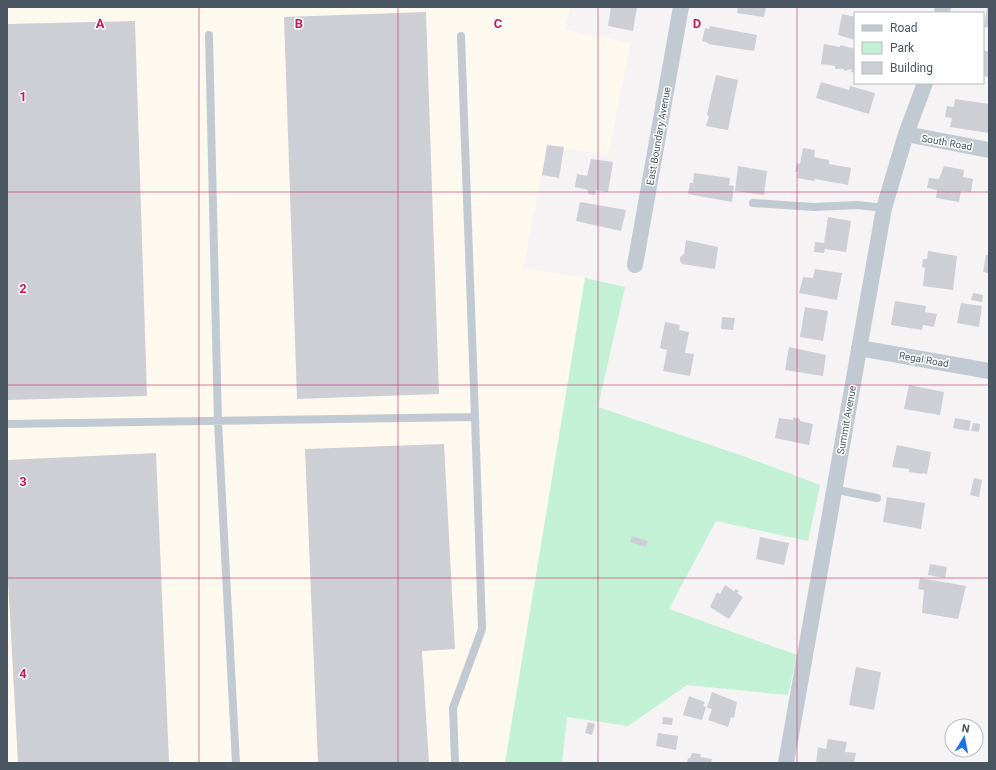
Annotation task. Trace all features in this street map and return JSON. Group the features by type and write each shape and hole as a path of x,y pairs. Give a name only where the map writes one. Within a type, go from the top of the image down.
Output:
{"street":[{"name":"East Boundary Avenue","path":"636,265 681,7"},
{"name":"Summit Avenue","path":"786,763 833,489 884,208 906,134 925,84"},
{"name":"South Road","path":"906,134 989,150"},
{"name":"Regal Road","path":"859,348 989,371"}],"lane":[{"path":"209,36 218,422 236,763"},
{"path":"455,763 453,708 482,629 461,36"},
{"path":"753,203 814,207 857,205 884,208"},
{"path":"7,424 475,417"},
{"path":"833,489 877,498"}],"shaded area":[{"path":"7,7 570,7 566,30 631,43 608,155 548,146 523,268 585,278 505,763 7,763"}],"green space":[{"path":"585,278 625,287 598,407 746,457 820,485 808,541 716,521 669,609 797,655 788,695 687,685 628,726 567,717 562,763 505,763"}],"building":[{"path":"611,7 637,7 633,31 608,26"},
{"path":"738,7 766,7 764,17 737,13"},
{"path":"987,7 989,7 989,28 984,27"},
{"path":"426,12 439,394 297,399 284,17"},
{"path":"842,14 854,17 854,40 838,35"},
{"path":"135,21 147,396 7,400 7,24"},
{"path":"710,26 757,35 754,51 708,44 709,43 702,41 705,28 709,29"},
{"path":"824,44 840,47 841,45 854,49 854,73 851,72 852,69 844,71 844,69 835,69 835,66 821,64"},
{"path":"984,50 989,52 989,77 984,76"},
{"path":"716,75 738,80 728,130 706,126"},
{"path":"821,82 849,90 850,86 875,93 869,114 816,98"},
{"path":"955,99 989,104 989,133 950,127 952,118 945,117 947,106 954,107"},
{"path":"547,145 564,147 559,178 542,175"},
{"path":"803,148 815,150 814,157 829,160 829,164 851,168 848,185 815,179 814,181 797,178 798,172 795,172 797,163 800,164"},
{"path":"591,159 613,162 608,192 596,190 595,195 588,194 588,190 575,187 577,174 587,176"},
{"path":"738,166 767,171 764,195 735,191"},
{"path":"944,166 964,170 963,177 973,179 971,192 961,191 959,202 936,198 937,190 927,188 929,178 939,179"},
{"path":"694,173 730,178 729,185 734,186 732,202 688,194 690,183 693,183"},
{"path":"580,202 626,210 621,231 576,221"},
{"path":"828,217 851,221 846,252 825,249 824,253 814,252 815,242 824,243"},
{"path":"686,240 718,247 715,269 682,264 680,257 684,254"},
{"path":"928,251 957,256 953,290 923,286 925,268 922,267 923,259 927,259"},
{"path":"986,255 989,255 988,273 983,272"},
{"path":"815,269 842,273 837,300 799,293 803,277 813,278"},
{"path":"973,293 983,295 982,302 971,300"},
{"path":"895,301 926,306 925,312 937,314 934,327 923,325 922,330 891,325"},
{"path":"961,303 982,306 979,327 957,323"},
{"path":"805,307 828,311 823,341 800,337"},
{"path":"722,317 735,318 733,330 721,329"},
{"path":"665,322 680,325 679,330 689,332 685,353 694,354 690,376 663,371 667,350 660,348"},
{"path":"789,347 826,355 823,376 785,370"},
{"path":"909,385 944,392 940,415 904,409"},
{"path":"793,417 800,419 800,421 813,424 809,445 775,438 779,418 793,420"},
{"path":"955,418 971,421 969,431 953,428"},
{"path":"973,423 980,424 979,432 971,431"},
{"path":"444,444 455,649 422,651 429,763 318,763 305,449"},
{"path":"897,445 931,452 927,474 909,472 909,469 892,467"},
{"path":"156,453 169,763 18,763 7,561 7,460"},
{"path":"974,478 982,480 979,497 970,495"},
{"path":"887,497 925,503 921,529 883,522"},
{"path":"632,536 648,541 646,547 630,542"},
{"path":"760,537 789,543 784,565 756,559"},
{"path":"930,564 947,567 945,578 928,575"},
{"path":"920,578 966,586 958,619 922,613 924,590 918,589"},
{"path":"725,585 734,591 736,589 739,591 737,593 743,597 729,619 710,607 717,592 720,594"},
{"path":"856,667 881,672 874,710 849,705"},
{"path":"712,692 737,702 734,718 731,717 728,727 708,720 712,709 707,708"},
{"path":"689,696 705,702 703,706 706,707 702,720 683,715"},
{"path":"663,717 673,718 672,725 662,724"},
{"path":"588,722 595,724 592,735 585,733"},
{"path":"658,733 678,736 676,750 656,746"},
{"path":"828,739 847,742 845,752 856,753 854,763 816,763 818,747 826,749"},
{"path":"692,753 701,754 700,757 712,759 711,763 687,763 688,758 690,758"}]}
